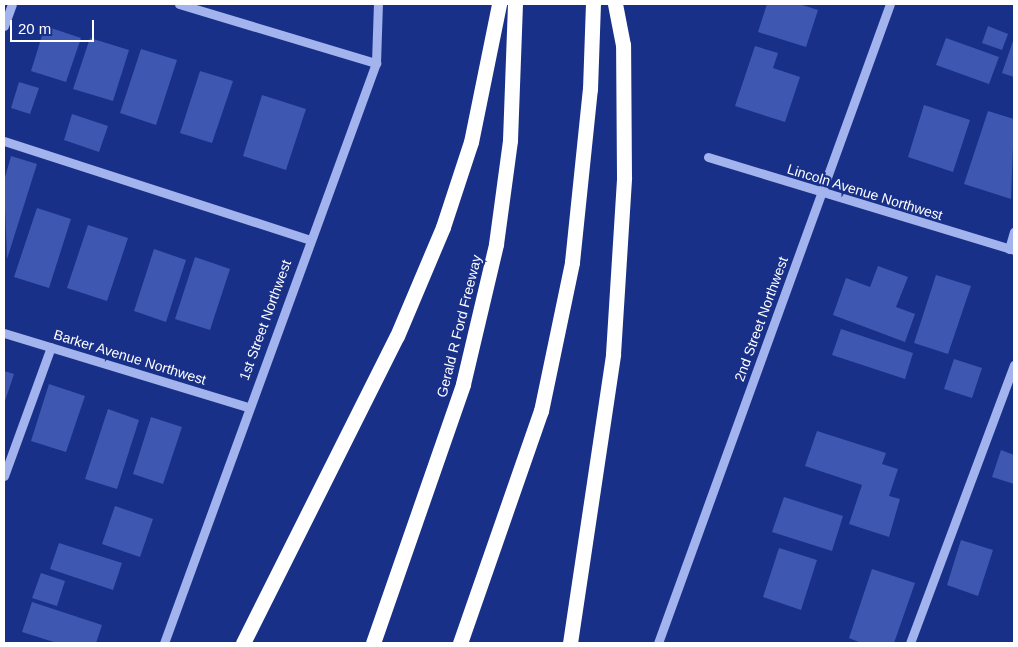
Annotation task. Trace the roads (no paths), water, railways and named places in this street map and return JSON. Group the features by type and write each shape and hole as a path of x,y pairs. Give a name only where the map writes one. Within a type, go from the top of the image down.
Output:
{"highway":[{"path":"242,643 397,336 443,227 471,142 499,4"},
{"name":"Gerald R Ford Freeway","path":"373,643 463,384 496,244 510,140 515,4"},
{"path":"460,643 541,411 570,271 590,89 593,4"},
{"path":"570,643 613,354 624,177 623,45 615,4"}],"street":[{"path":"4,26 12,4"},
{"path":"179,4 376,63"},
{"name":"1st Street Northwest","path":"164,643 248,407 376,63 378,4"},
{"name":"2nd Street Northwest","path":"658,643 890,4"},
{"path":"4,141 310,240"},
{"name":"Lincoln Avenue Northwest","path":"708,157 821,194 1012,250"},
{"path":"1012,250 1014,232"},
{"name":"Barker Avenue Northwest","path":"4,332 248,407"},
{"path":"4,476 51,347"},
{"path":"910,643 1014,365"}]}
